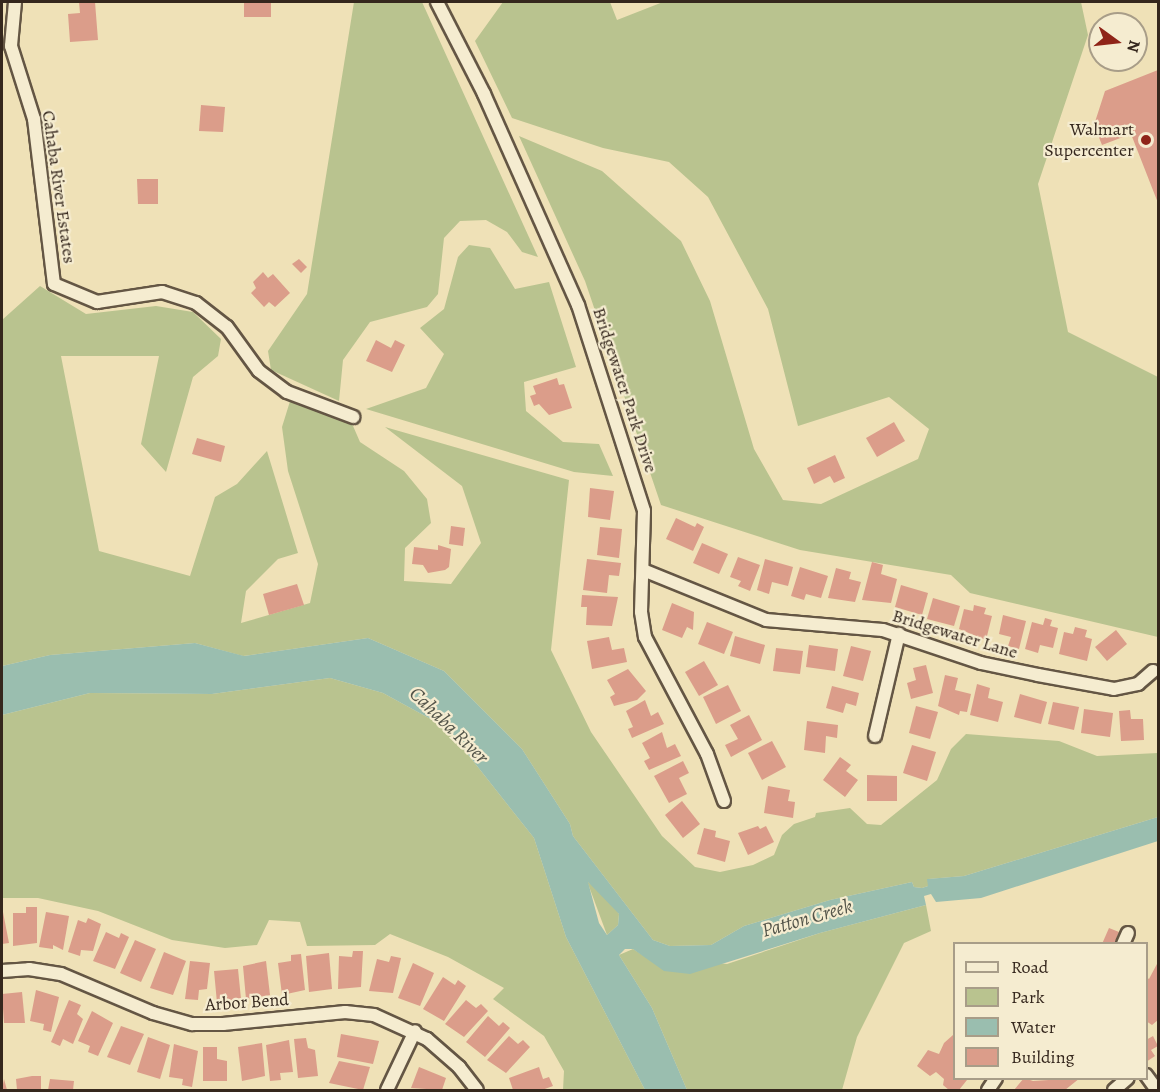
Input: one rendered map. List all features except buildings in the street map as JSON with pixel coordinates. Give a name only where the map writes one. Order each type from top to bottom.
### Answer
[{"type":"street","name":"Cahaba River Estates","points":[[15,2],[6,49],[34,119],[54,284],[97,302],[162,292],[196,303],[228,327],[259,371],[287,392],[353,417]]},
{"type":"street","name":"Bridgewater Park Drive","points":[[437,2],[484,94],[578,305],[641,496],[646,524],[641,625],[647,644],[706,754],[724,801]]},
{"type":"street","name":"Bridgewater Lane","points":[[643,570],[766,620],[899,634],[981,663],[1104,688],[1138,684],[1153,671]]},
{"type":"street","points":[[875,736],[899,634]]},
{"type":"street","name":"Arbor Bend","points":[[2,971],[29,969],[61,974],[153,1013],[192,1024],[359,1012],[387,1018],[415,1031],[459,1067],[477,1090]]},
{"type":"street","points":[[387,1090],[415,1031]]},
{"type":"street","points":[[1148,1078],[1157,1090]]},
{"type":"street","points":[[1114,1090],[1126,1080]]},
{"type":"green space","points":[[354,2],[422,2],[538,257],[522,252],[507,232],[486,220],[460,221],[444,238],[438,294],[427,307],[370,322],[343,360],[339,401],[271,370],[268,351],[307,294]]},
{"type":"green space","points":[[503,2],[610,2],[617,20],[663,2],[1081,2],[1088,35],[1038,184],[1068,332],[1158,377],[1158,637],[970,593],[951,575],[800,550],[661,505],[585,281],[519,136],[602,171],[681,241],[710,301],[754,449],[783,500],[821,504],[918,459],[929,429],[889,397],[798,426],[768,309],[708,197],[669,162],[603,148],[512,118],[475,41]]},
{"type":"green space","points":[[469,245],[490,248],[515,289],[549,282],[576,367],[524,382],[526,411],[563,442],[599,444],[613,476],[574,472],[366,409],[426,388],[444,354],[420,328],[444,309],[458,257]]},
{"type":"green space","points":[[40,286],[86,314],[156,306],[193,312],[221,339],[218,356],[193,377],[166,472],[141,444],[159,356],[61,356],[99,551],[190,576],[215,497],[237,484],[267,451],[298,553],[278,559],[246,591],[241,623],[310,603],[318,564],[288,471],[282,427],[291,398],[350,419],[360,442],[404,471],[427,499],[431,523],[405,548],[404,581],[451,584],[481,543],[462,486],[385,427],[569,480],[551,650],[591,732],[662,836],[695,867],[720,872],[753,865],[774,855],[782,835],[794,824],[815,817],[816,813],[850,808],[867,824],[881,825],[937,780],[951,749],[966,734],[1059,741],[1097,756],[1158,753],[1158,817],[964,876],[928,879],[928,886],[922,888],[914,887],[912,882],[830,900],[744,926],[711,945],[670,946],[653,940],[573,836],[570,824],[522,749],[444,671],[368,638],[243,656],[195,643],[50,655],[2,666],[2,320]]},
{"type":"green space","points":[[330,678],[383,693],[447,728],[534,838],[566,937],[645,1090],[563,1090],[564,1071],[544,1036],[493,999],[504,988],[448,957],[390,934],[375,945],[307,946],[300,922],[269,920],[257,945],[225,948],[172,940],[98,911],[38,898],[2,898],[2,715],[90,693],[212,694]]},
{"type":"green space","points":[[587,881],[611,901],[619,914],[618,925],[607,935]]},
{"type":"green space","points":[[926,905],[931,931],[904,943],[857,1037],[842,1090],[687,1090],[652,1008],[619,955],[633,949],[644,956],[727,964],[820,933]]},
{"type":"water","points":[[368,638],[444,671],[522,749],[570,824],[573,836],[653,940],[670,946],[711,945],[744,926],[830,900],[912,882],[914,887],[922,888],[928,886],[927,879],[964,876],[1158,817],[1158,841],[981,898],[936,902],[931,894],[924,896],[926,905],[820,933],[690,974],[664,971],[633,949],[625,949],[619,955],[652,1008],[687,1090],[645,1090],[566,937],[534,838],[447,728],[383,693],[330,678],[212,694],[90,693],[2,715],[2,666],[50,655],[195,643],[244,656]],"holes":[[[588,882],[619,914],[618,925],[607,935],[599,923]]]},
{"type":"place","name":"Walmart Supercenter","points":[[1146,140]]},
{"type":"water label","name":"Cahaba River","points":[[449,725]]},
{"type":"water label","name":"Patton Creek","points":[[807,918]]}]
